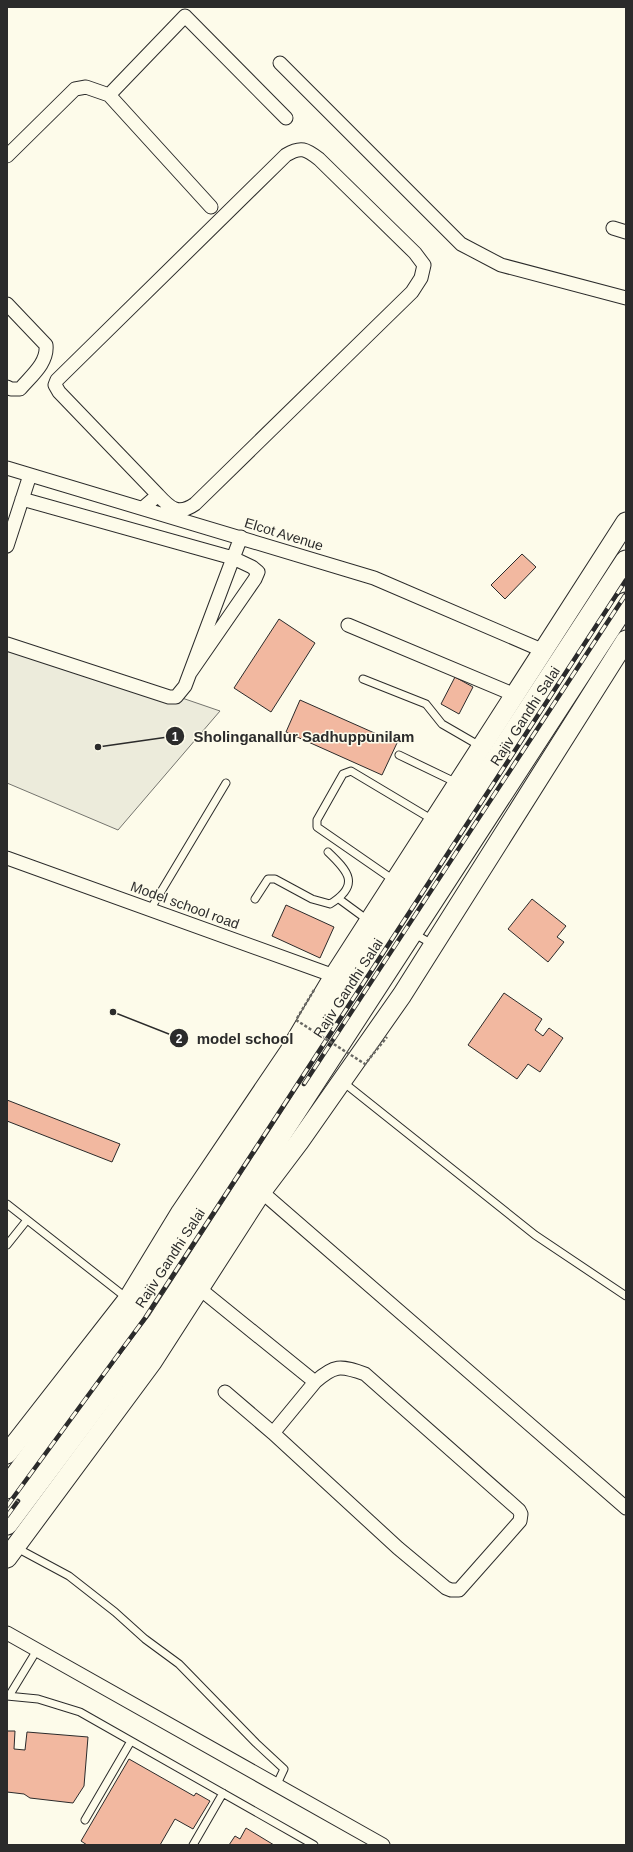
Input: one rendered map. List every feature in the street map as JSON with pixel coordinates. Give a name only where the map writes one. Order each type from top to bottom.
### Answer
[{"type":"main road","name":"Rajiv Gandhi Salai","points":[[7,1488],[133,1303],[491,751],[517,729],[626,561]]},
{"type":"main road","name":"Rajiv Gandhi Salai","points":[[7,1524],[159,1321],[256,1186],[412,932],[626,603]]},
{"type":"main road","points":[[517,729],[520,733],[536,741]]},
{"type":"main road","points":[[491,751],[514,760],[520,766]]},
{"type":"street","points":[[109,95],[185,16],[286,118]]},
{"type":"street","points":[[280,63],[461,244],[501,265],[626,298]]},
{"type":"street","points":[[7,156],[75,89],[86,87],[109,95],[211,207]]},
{"type":"street","points":[[296,150],[307,150],[319,159],[415,253],[424,265],[422,278],[412,292],[195,504],[186,510],[172,508],[158,495],[63,397],[56,385],[57,380],[286,155],[296,150]]},
{"type":"street","points":[[613,228],[626,232]]},
{"type":"street","points":[[7,304],[46,345],[47,352],[44,360],[20,389],[11,389],[7,387]]},
{"type":"street","name":"Elcot Avenue","points":[[7,468],[374,578],[544,651]]},
{"type":"street","points":[[7,546],[30,475]]},
{"type":"street","points":[[143,508],[158,495]]},
{"type":"street","points":[[22,499],[233,558],[252,567],[258,572],[255,579],[190,673]]},
{"type":"street","points":[[343,979],[369,921],[459,784],[491,751],[515,695],[626,522]]},
{"type":"street","points":[[7,644],[169,697],[176,697],[185,686],[241,537]]},
{"type":"street","points":[[348,625],[515,695]]},
{"type":"street","points":[[11,1553],[152,1362],[200,1289],[256,1186],[299,1142],[402,994],[626,640]]},
{"type":"street","name":"Model school road","points":[[7,858],[343,979]]},
{"type":"street","points":[[256,1186],[626,1508]]},
{"type":"street","points":[[200,1289],[315,1382]]},
{"type":"street","points":[[7,1454],[133,1303]]},
{"type":"street","points":[[225,1392],[273,1433],[398,1548],[441,1584],[451,1590],[459,1590],[463,1586],[522,1517],[519,1510],[365,1374],[352,1369],[338,1367],[328,1370],[315,1382],[273,1433]]},
{"type":"street","points":[[7,1633],[383,1845]]},
{"type":"lane","points":[[363,679],[426,704],[442,724],[491,751]]},
{"type":"lane","points":[[399,755],[459,784]]},
{"type":"lane","points":[[396,881],[317,827],[317,820],[342,774],[351,771],[435,821]]},
{"type":"lane","points":[[150,910],[226,783]]},
{"type":"lane","points":[[255,899],[268,879],[275,879],[318,900],[330,904],[339,899],[346,888],[349,877],[345,868],[328,852]]},
{"type":"lane","points":[[339,899],[369,921]]},
{"type":"lane","points":[[412,932],[434,945]]},
{"type":"lane","points":[[341,1080],[535,1235],[626,1296]]},
{"type":"lane","points":[[7,1204],[133,1303]]},
{"type":"lane","points":[[7,1245],[28,1220]]},
{"type":"lane","points":[[11,1553],[69,1576],[115,1612],[145,1639],[179,1664],[256,1743],[284,1769],[277,1784]]},
{"type":"lane","points":[[37,1650],[8,1696],[38,1699],[80,1712],[314,1845]]},
{"type":"lane","points":[[85,1820],[131,1741]]},
{"type":"lane","points":[[193,1845],[223,1793]]},
{"type":"path","points":[[314,990],[296,1020],[365,1064],[387,1037]]},
{"type":"shaded area","points":[[7,638],[220,711],[118,830],[7,783]]},
{"type":"building","points":[[522,554],[536,567],[505,599],[491,585]]},
{"type":"building","points":[[279,619],[315,643],[271,712],[234,688]]},
{"type":"building","points":[[455,677],[473,687],[459,714],[441,704]]},
{"type":"building","points":[[300,700],[397,743],[382,775],[286,732]]},
{"type":"building","points":[[532,899],[566,926],[557,937],[564,942],[548,962],[508,929]]},
{"type":"building","points":[[286,905],[334,927],[320,958],[272,936]]},
{"type":"building","points":[[504,993],[542,1019],[535,1030],[543,1036],[549,1028],[563,1038],[540,1072],[528,1064],[517,1079],[468,1045]]},
{"type":"building","points":[[7,1100],[120,1144],[112,1162],[7,1121]]},
{"type":"building","points":[[7,1731],[15,1731],[14,1749],[25,1750],[27,1732],[88,1737],[84,1786],[73,1803],[30,1798],[24,1794],[7,1792]]},
{"type":"building","points":[[129,1759],[194,1796],[196,1793],[210,1801],[193,1829],[175,1819],[160,1845],[87,1845],[81,1841]]},
{"type":"building","points":[[246,1828],[274,1845],[229,1845],[235,1836],[240,1839]]},
{"type":"railway","points":[[7,1506],[145,1318],[626,580]]},
{"type":"railway","points":[[304,1084],[626,594]]},
{"type":"railway","points":[[7,1516],[18,1501]]},
{"type":"place","name":"Sholinganallur Sadhuppunilam","points":[[98,747]]},
{"type":"place","name":"model school","points":[[113,1012]]}]
